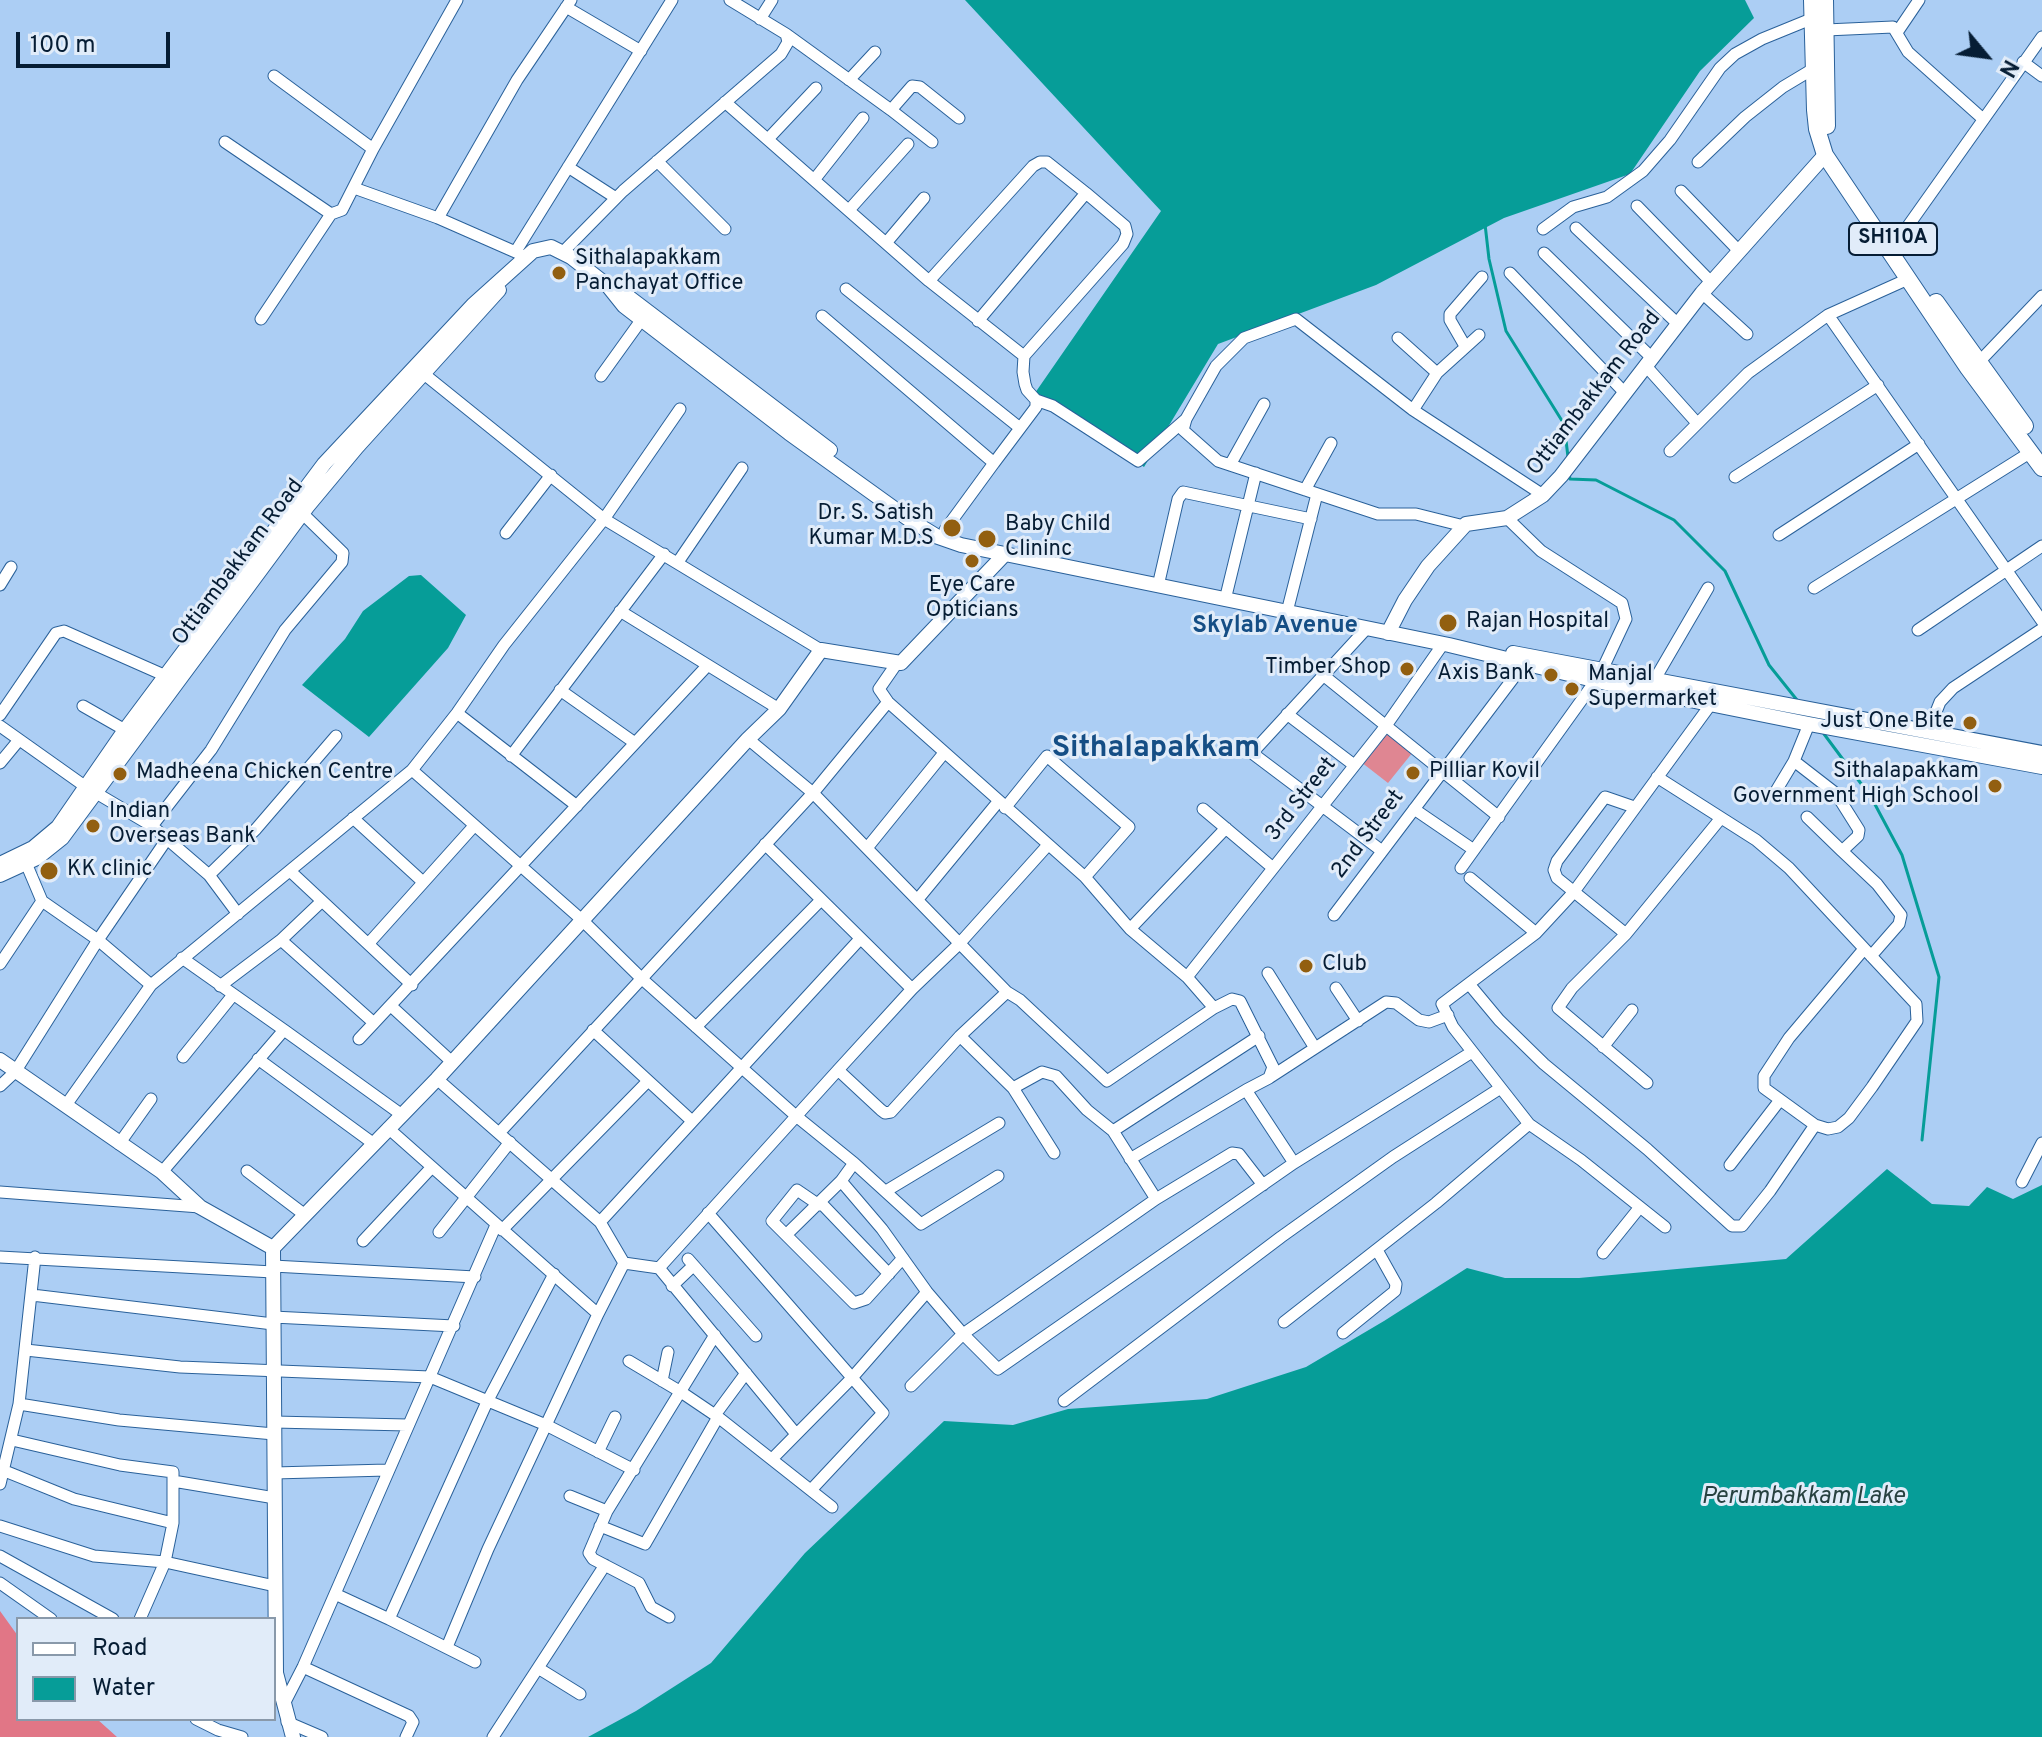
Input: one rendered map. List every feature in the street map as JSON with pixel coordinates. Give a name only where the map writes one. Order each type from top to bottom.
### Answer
[{"type":"main road","name":"SH110A","points":[[1812,0],[1817,129],[1825,155],[1979,362],[2036,451],[2042,468]]},
{"type":"main road","name":"SH110A","points":[[1825,0],[1827,126],[1834,148],[1894,247],[1908,279],[1968,368],[2036,451]]},
{"type":"street","points":[[261,319],[331,214],[342,210],[457,0]]},
{"type":"street","points":[[521,254],[568,167],[672,0]]},
{"type":"street","points":[[730,0],[786,34],[932,142]]},
{"type":"street","points":[[760,19],[772,0]]},
{"type":"street","points":[[1898,31],[1910,6],[1919,0]]},
{"type":"street","points":[[438,218],[517,80],[569,4],[641,51]]},
{"type":"street","points":[[1543,229],[1573,207],[1607,197],[1643,171],[1670,140],[1720,68],[1735,54],[1811,19]]},
{"type":"street","points":[[1826,30],[1887,25],[1898,31],[1908,52],[1983,119]]},
{"type":"street","points":[[563,252],[616,198],[781,54],[788,42],[786,34]]},
{"type":"street","points":[[1894,247],[2042,37]]},
{"type":"street","points":[[849,80],[875,52]]},
{"type":"street","points":[[2023,62],[2042,76]]},
{"type":"street","points":[[1698,162],[1745,117],[1783,87],[1813,69]]},
{"type":"street","points":[[274,76],[373,149]]},
{"type":"street","points":[[891,110],[915,84],[959,118]]},
{"type":"street","points":[[768,139],[816,88]]},
{"type":"street","points":[[725,102],[929,281],[1024,356]]},
{"type":"street","points":[[814,180],[863,118]]},
{"type":"street","points":[[225,142],[331,214]]},
{"type":"street","points":[[849,210],[908,144]]},
{"type":"street","name":"Ottiambakkam Road","points":[[1464,526],[1507,518],[1543,495],[1707,288],[1825,155]]},
{"type":"street","points":[[657,161],[725,229]]},
{"type":"street","points":[[929,281],[1033,166],[1047,162],[1125,226],[1127,234],[1123,244],[1024,356],[1023,372],[1027,390],[1036,400],[1053,406],[1138,461],[1186,419]]},
{"type":"street","points":[[568,167],[616,198]]},
{"type":"street","points":[[354,188],[438,218],[521,254],[542,247],[563,252],[608,286],[630,298],[916,512],[945,530],[1004,555]]},
{"type":"street","points":[[1681,191],[1739,251]]},
{"type":"street","points":[[978,321],[1086,193]]},
{"type":"street","points":[[886,243],[924,198]]},
{"type":"street","points":[[1637,206],[1747,334]]},
{"type":"street","points":[[1576,228],[1678,324]]},
{"type":"street","points":[[1544,253],[1648,362],[1697,423]]},
{"type":"street","name":"Ottiambakkam Road","points":[[0,875],[48,837],[91,790],[302,513],[357,447],[480,313],[513,270],[521,254]]},
{"type":"street","name":"Ottiambakkam Road","points":[[91,790],[125,730],[324,464],[473,305],[513,270]]},
{"type":"street","points":[[1510,273],[1624,392]]},
{"type":"street","points":[[1465,346],[1450,320],[1450,314],[1482,277]]},
{"type":"street","points":[[1670,451],[1748,373],[1828,315],[1908,279]]},
{"type":"street","points":[[608,286],[624,306],[711,374],[910,520],[949,541],[979,551],[1712,697],[1792,706],[2042,753]]},
{"type":"street","points":[[846,289],[1020,428]]},
{"type":"street","points":[[1979,362],[2042,296]]},
{"type":"street","points":[[1828,315],[2042,621]]},
{"type":"street","points":[[822,316],[994,463]]},
{"type":"street","points":[[601,376],[642,319]]},
{"type":"street","points":[[1388,633],[1428,566],[1464,526],[1416,514],[1378,514],[1218,461],[1183,430],[1216,366],[1244,338],[1296,319],[1413,410],[1543,495]]},
{"type":"street","points":[[1413,410],[1437,373],[1479,335]]},
{"type":"street","points":[[1398,338],[1437,373]]},
{"type":"street","points":[[424,374],[604,519],[821,650],[901,663],[1004,555]]},
{"type":"street","points":[[1735,477],[1878,385]]},
{"type":"street","points":[[945,530],[1036,407],[1036,400]]},
{"type":"street","points":[[1230,465],[1264,404]]},
{"type":"street","points":[[66,1105],[151,985],[412,770],[457,713],[504,645],[604,519],[680,409]]},
{"type":"street","points":[[1287,612],[1311,519],[1311,492],[1331,443]]},
{"type":"street","points":[[1779,535],[1919,444]]},
{"type":"street","points":[[1814,588],[2036,451]]},
{"type":"street","points":[[678,562],[742,468]]},
{"type":"street","points":[[1225,600],[1256,473]]},
{"type":"street","points":[[506,533],[551,475]]},
{"type":"street","points":[[1158,586],[1178,499],[1183,492],[1311,519]]},
{"type":"street","points":[[152,826],[211,750],[285,630],[342,562],[343,553],[302,513]]},
{"type":"street","points":[[1461,868],[1600,674],[1626,619],[1622,603],[1541,551],[1507,518]]},
{"type":"street","points":[[1918,630],[2042,546]]},
{"type":"street","points":[[511,756],[664,554]]},
{"type":"street","points":[[0,585],[11,567]]},
{"type":"street","points":[[1655,679],[1708,588]]},
{"type":"street","points":[[620,611],[779,709]]},
{"type":"street","points":[[1367,628],[1252,753],[1382,851]]},
{"type":"street","points":[[1928,732],[1940,702],[1953,688],[2042,629]]},
{"type":"street","points":[[0,715],[56,633],[64,631],[166,676]]},
{"type":"street","points":[[1446,644],[1524,664],[1655,679],[1810,724],[2042,767]]},
{"type":"street","name":"3rd Street","points":[[1187,977],[1385,727],[1446,644]]},
{"type":"street","points":[[275,1617],[273,1248],[437,1079],[748,739],[779,709],[821,650]]},
{"type":"street","points":[[897,663],[879,689],[888,702],[1085,877],[1130,929],[1187,977],[1214,1008]]},
{"type":"street","name":"2nd Street","points":[[1334,915],[1524,664]]},
{"type":"street","points":[[359,1039],[707,666]]},
{"type":"street","points":[[1323,675],[1499,817]]},
{"type":"street","points":[[560,690],[635,743]]},
{"type":"street","points":[[1665,1227],[1581,1160],[1529,1124],[1472,1052],[1442,1004],[1536,933],[1573,893],[1712,697]]},
{"type":"street","points":[[499,1133],[813,793],[888,702]]},
{"type":"street","points":[[83,706],[125,730]]},
{"type":"street","points":[[457,713],[577,806]]},
{"type":"street","points":[[1287,714],[1354,765]]},
{"type":"street","points":[[1776,791],[1794,761],[1810,724]]},
{"type":"street","points":[[0,726],[91,790],[152,826],[209,875],[238,914]]},
{"type":"street","points":[[209,875],[256,829],[336,736]]},
{"type":"street","points":[[748,739],[813,793],[1007,992],[1020,1000],[1107,1081],[1232,999],[1240,1001],[1259,1036],[1273,1067],[1269,1078]]},
{"type":"street","points":[[0,763],[19,740]]},
{"type":"street","points":[[867,848],[944,753]]},
{"type":"street","points":[[918,899],[1047,756],[1129,827],[1085,877]]},
{"type":"street","points":[[1794,761],[1834,792],[1859,830],[1858,836],[1842,851]]},
{"type":"street","points":[[412,770],[582,920],[641,978],[921,1224],[998,1176]]},
{"type":"street","points":[[1657,777],[1756,840],[1789,868],[1867,952],[1916,1004],[1917,1021],[1849,1118],[1838,1127],[1828,1129],[1815,1125],[1764,1088],[1764,1076],[1789,1038],[1867,952],[1899,924],[1901,915],[1877,884],[1807,817]]},
{"type":"street","points":[[1626,934],[1573,893],[1557,878],[1554,870],[1557,861],[1605,797],[1634,807]]},
{"type":"street","points":[[1203,809],[1273,868]]},
{"type":"street","points":[[1414,809],[1474,850]]},
{"type":"street","points":[[353,818],[423,882]]},
{"type":"street","points":[[1647,1083],[1558,1008],[1572,988],[1626,934],[1721,818]]},
{"type":"street","points":[[369,943],[474,826]]},
{"type":"street","points":[[1130,929],[1226,828]]},
{"type":"street","points":[[0,1086],[15,1072],[98,940],[167,839]]},
{"type":"street","points":[[765,844],[912,989]]},
{"type":"street","points":[[659,1268],[912,989],[959,944],[1048,845]]},
{"type":"street","points":[[24,859],[42,901],[98,940],[151,985]]},
{"type":"street","name":"Ottiambakkam Road","points":[[0,864],[24,859]]},
{"type":"street","points":[[290,871],[412,985]]},
{"type":"street","points":[[1470,878],[1536,933]]},
{"type":"street","points":[[696,1027],[821,900]]},
{"type":"street","points":[[0,964],[42,901]]},
{"type":"street","points":[[220,986],[281,940],[321,902]]},
{"type":"street","points":[[600,1222],[860,939]]},
{"type":"street","points":[[281,940],[374,1023]]},
{"type":"street","points":[[182,958],[402,1115]]},
{"type":"street","points":[[1268,973],[1315,1048]]},
{"type":"street","points":[[1469,984],[1499,1020],[1544,1064],[1647,1149],[1732,1226],[1742,1226],[1815,1125]]},
{"type":"street","points":[[1336,988],[1358,1021]]},
{"type":"street","points":[[838,1070],[885,1113],[891,1112],[960,1036],[1007,992]]},
{"type":"street","points":[[183,1057],[233,995]]},
{"type":"street","points":[[1130,1159],[1269,1078],[1386,1002],[1396,1003],[1419,1020],[1429,1022],[1448,1015]]},
{"type":"street","points":[[391,1006],[452,1062]]},
{"type":"street","points":[[1603,1047],[1632,1010]]},
{"type":"street","points":[[162,1172],[284,1030]]},
{"type":"street","points":[[593,1030],[692,1121]]},
{"type":"street","points":[[960,1036],[1013,1088],[1054,1153]]},
{"type":"street","points":[[1113,1131],[1259,1036]]},
{"type":"street","points":[[841,1181],[882,1229],[927,1292],[998,1369],[1294,1163],[1472,1052]]},
{"type":"street","points":[[258,1059],[374,1144]]},
{"type":"street","points":[[0,1060],[162,1172],[200,1207],[273,1248]]},
{"type":"street","points":[[1013,1088],[1042,1072],[1056,1076],[1087,1110],[1113,1131],[1156,1199]]},
{"type":"street","points":[[437,1079],[600,1222],[624,1263]]},
{"type":"street","points":[[284,1704],[303,1667],[407,1425],[499,1228],[648,1081]]},
{"type":"street","points":[[1064,1401],[1293,1228],[1393,1157],[1499,1089]]},
{"type":"street","points":[[1246,1090],[1294,1163]]},
{"type":"street","points":[[119,1144],[151,1099]]},
{"type":"street","points":[[1730,1165],[1780,1100]]},
{"type":"street","points":[[886,1191],[999,1123]]},
{"type":"street","points":[[1284,1322],[1436,1203],[1529,1124]]},
{"type":"street","points":[[388,1128],[598,1314]]},
{"type":"street","points":[[439,1232],[510,1142]]},
{"type":"street","points":[[2022,1182],[2042,1143]]},
{"type":"street","points":[[911,1386],[963,1334],[1156,1199],[1232,1153],[1239,1154],[1263,1185]]},
{"type":"street","points":[[786,1235],[820,1204],[854,1163]]},
{"type":"street","points":[[363,1241],[432,1167]]},
{"type":"street","points":[[247,1171],[305,1215]]},
{"type":"street","points":[[889,1274],[820,1204],[797,1190],[772,1221],[854,1303],[866,1299],[889,1274],[903,1258]]},
{"type":"street","points":[[0,1192],[200,1207]]},
{"type":"street","points":[[1603,1253],[1640,1207]]},
{"type":"street","points":[[708,1213],[883,1413],[811,1490]]},
{"type":"street","points":[[1343,1333],[1395,1291],[1396,1284],[1377,1250]]},
{"type":"street","points":[[0,1257],[475,1277]]},
{"type":"street","points":[[0,1484],[19,1404],[35,1257]]},
{"type":"street","points":[[672,1286],[690,1262],[756,1336]]},
{"type":"street","points":[[624,1263],[659,1268],[796,1434]]},
{"type":"street","points":[[447,1647],[488,1549],[624,1263]]},
{"type":"street","points":[[389,1619],[487,1402],[554,1274]]},
{"type":"street","points":[[773,1458],[851,1379],[927,1292]]},
{"type":"street","points":[[32,1295],[273,1321],[454,1326]]},
{"type":"street","points":[[669,1617],[651,1607],[639,1583],[593,1559],[589,1553],[607,1511],[715,1335]]},
{"type":"street","points":[[26,1350],[180,1367],[430,1377],[546,1425],[634,1470]]},
{"type":"street","points":[[662,1381],[668,1352]]},
{"type":"street","points":[[629,1361],[716,1416],[832,1507]]},
{"type":"street","points":[[600,1526],[645,1544],[716,1416],[746,1373]]},
{"type":"street","points":[[19,1404],[119,1420],[274,1428],[407,1425]]},
{"type":"street","points":[[598,1452],[615,1417]]},
{"type":"street","points":[[12,1440],[120,1465],[173,1472],[173,1523],[165,1562],[141,1617]]},
{"type":"street","points":[[3,1470],[74,1499],[173,1523]]},
{"type":"street","points":[[274,1473],[387,1470]]},
{"type":"street","points":[[173,1481],[275,1498]]},
{"type":"street","points":[[570,1496],[607,1511]]},
{"type":"street","points":[[0,1526],[94,1556],[165,1562],[275,1586]]},
{"type":"street","points":[[0,1556],[109,1617]]},
{"type":"street","points":[[493,1737],[605,1565]]},
{"type":"street","points":[[0,1583],[48,1617]]},
{"type":"street","points":[[335,1594],[475,1662]]},
{"type":"street","points":[[303,1667],[409,1716],[413,1722],[406,1737]]},
{"type":"street","points":[[538,1668],[580,1694]]},
{"type":"street","points":[[276,1676],[293,1737]]},
{"type":"street","points":[[200,1721],[242,1737]]},
{"type":"street","points":[[287,1722],[322,1737]]},
{"type":"shaded area","points":[[1388,729],[1413,752],[1388,783],[1361,762]]},
{"type":"shaded area","points":[[0,1611],[16,1633],[16,1721],[99,1721],[117,1737],[0,1737]]},
{"type":"water","points":[[965,0],[1745,0],[1754,18],[1700,71],[1630,174],[1504,218],[1376,285],[1218,344],[1144,467],[1035,393],[1161,211]]},
{"type":"water","points":[[421,575],[466,615],[448,648],[369,737],[302,685],[345,639],[363,611],[409,576]]},
{"type":"water","name":"Perumbakkam Lake","points":[[1887,1169],[1932,1204],[1969,1206],[1987,1187],[2013,1199],[2042,1185],[2042,1737],[588,1737],[636,1711],[711,1663],[805,1553],[944,1421],[1013,1425],[1068,1409],[1207,1399],[1306,1367],[1467,1268],[1505,1278],[1579,1278],[1786,1259]]},
{"type":"waterway","points":[[1485,224],[1489,259],[1506,331],[1564,424],[1568,457]]},
{"type":"waterway","points":[[1569,473],[1570,479],[1596,480],[1674,520],[1725,571],[1769,665],[1797,700]]},
{"type":"waterway","points":[[1824,734],[1871,797],[1902,855],[1939,977],[1922,1140]]},
{"type":"place","name":"Sithalapakkam Panchayat Office","points":[[559,273]]},
{"type":"place","name":"Dr. S. Satish Kumar M.D.S","points":[[952,528]]},
{"type":"place","name":"Baby Child Clininc","points":[[987,539]]},
{"type":"place","name":"Eye Care Opticians","points":[[972,561]]},
{"type":"place","name":"Rajan Hospital","points":[[1448,623]]},
{"type":"place","name":"Timber Shop","points":[[1407,669]]},
{"type":"place","name":"Axis Bank","points":[[1551,675]]},
{"type":"place","name":"Manjal Supermarket","points":[[1572,689]]},
{"type":"place","name":"Just One Bite","points":[[1970,723]]},
{"type":"place","name":"Pilliar Kovil","points":[[1413,773]]},
{"type":"place","name":"Madheena Chicken Centre","points":[[120,774]]},
{"type":"place","name":"Sithalapakkam Government High School","points":[[1995,786]]},
{"type":"place","name":"Indian Overseas Bank","points":[[93,826]]},
{"type":"place","name":"KK clinic","points":[[49,871]]},
{"type":"place","name":"Club","points":[[1306,966]]},
{"type":"district","name":"Skylab Avenue","points":[[1275,627]]},
{"type":"district","name":"Sithalapakkam","points":[[1156,750]]}]
